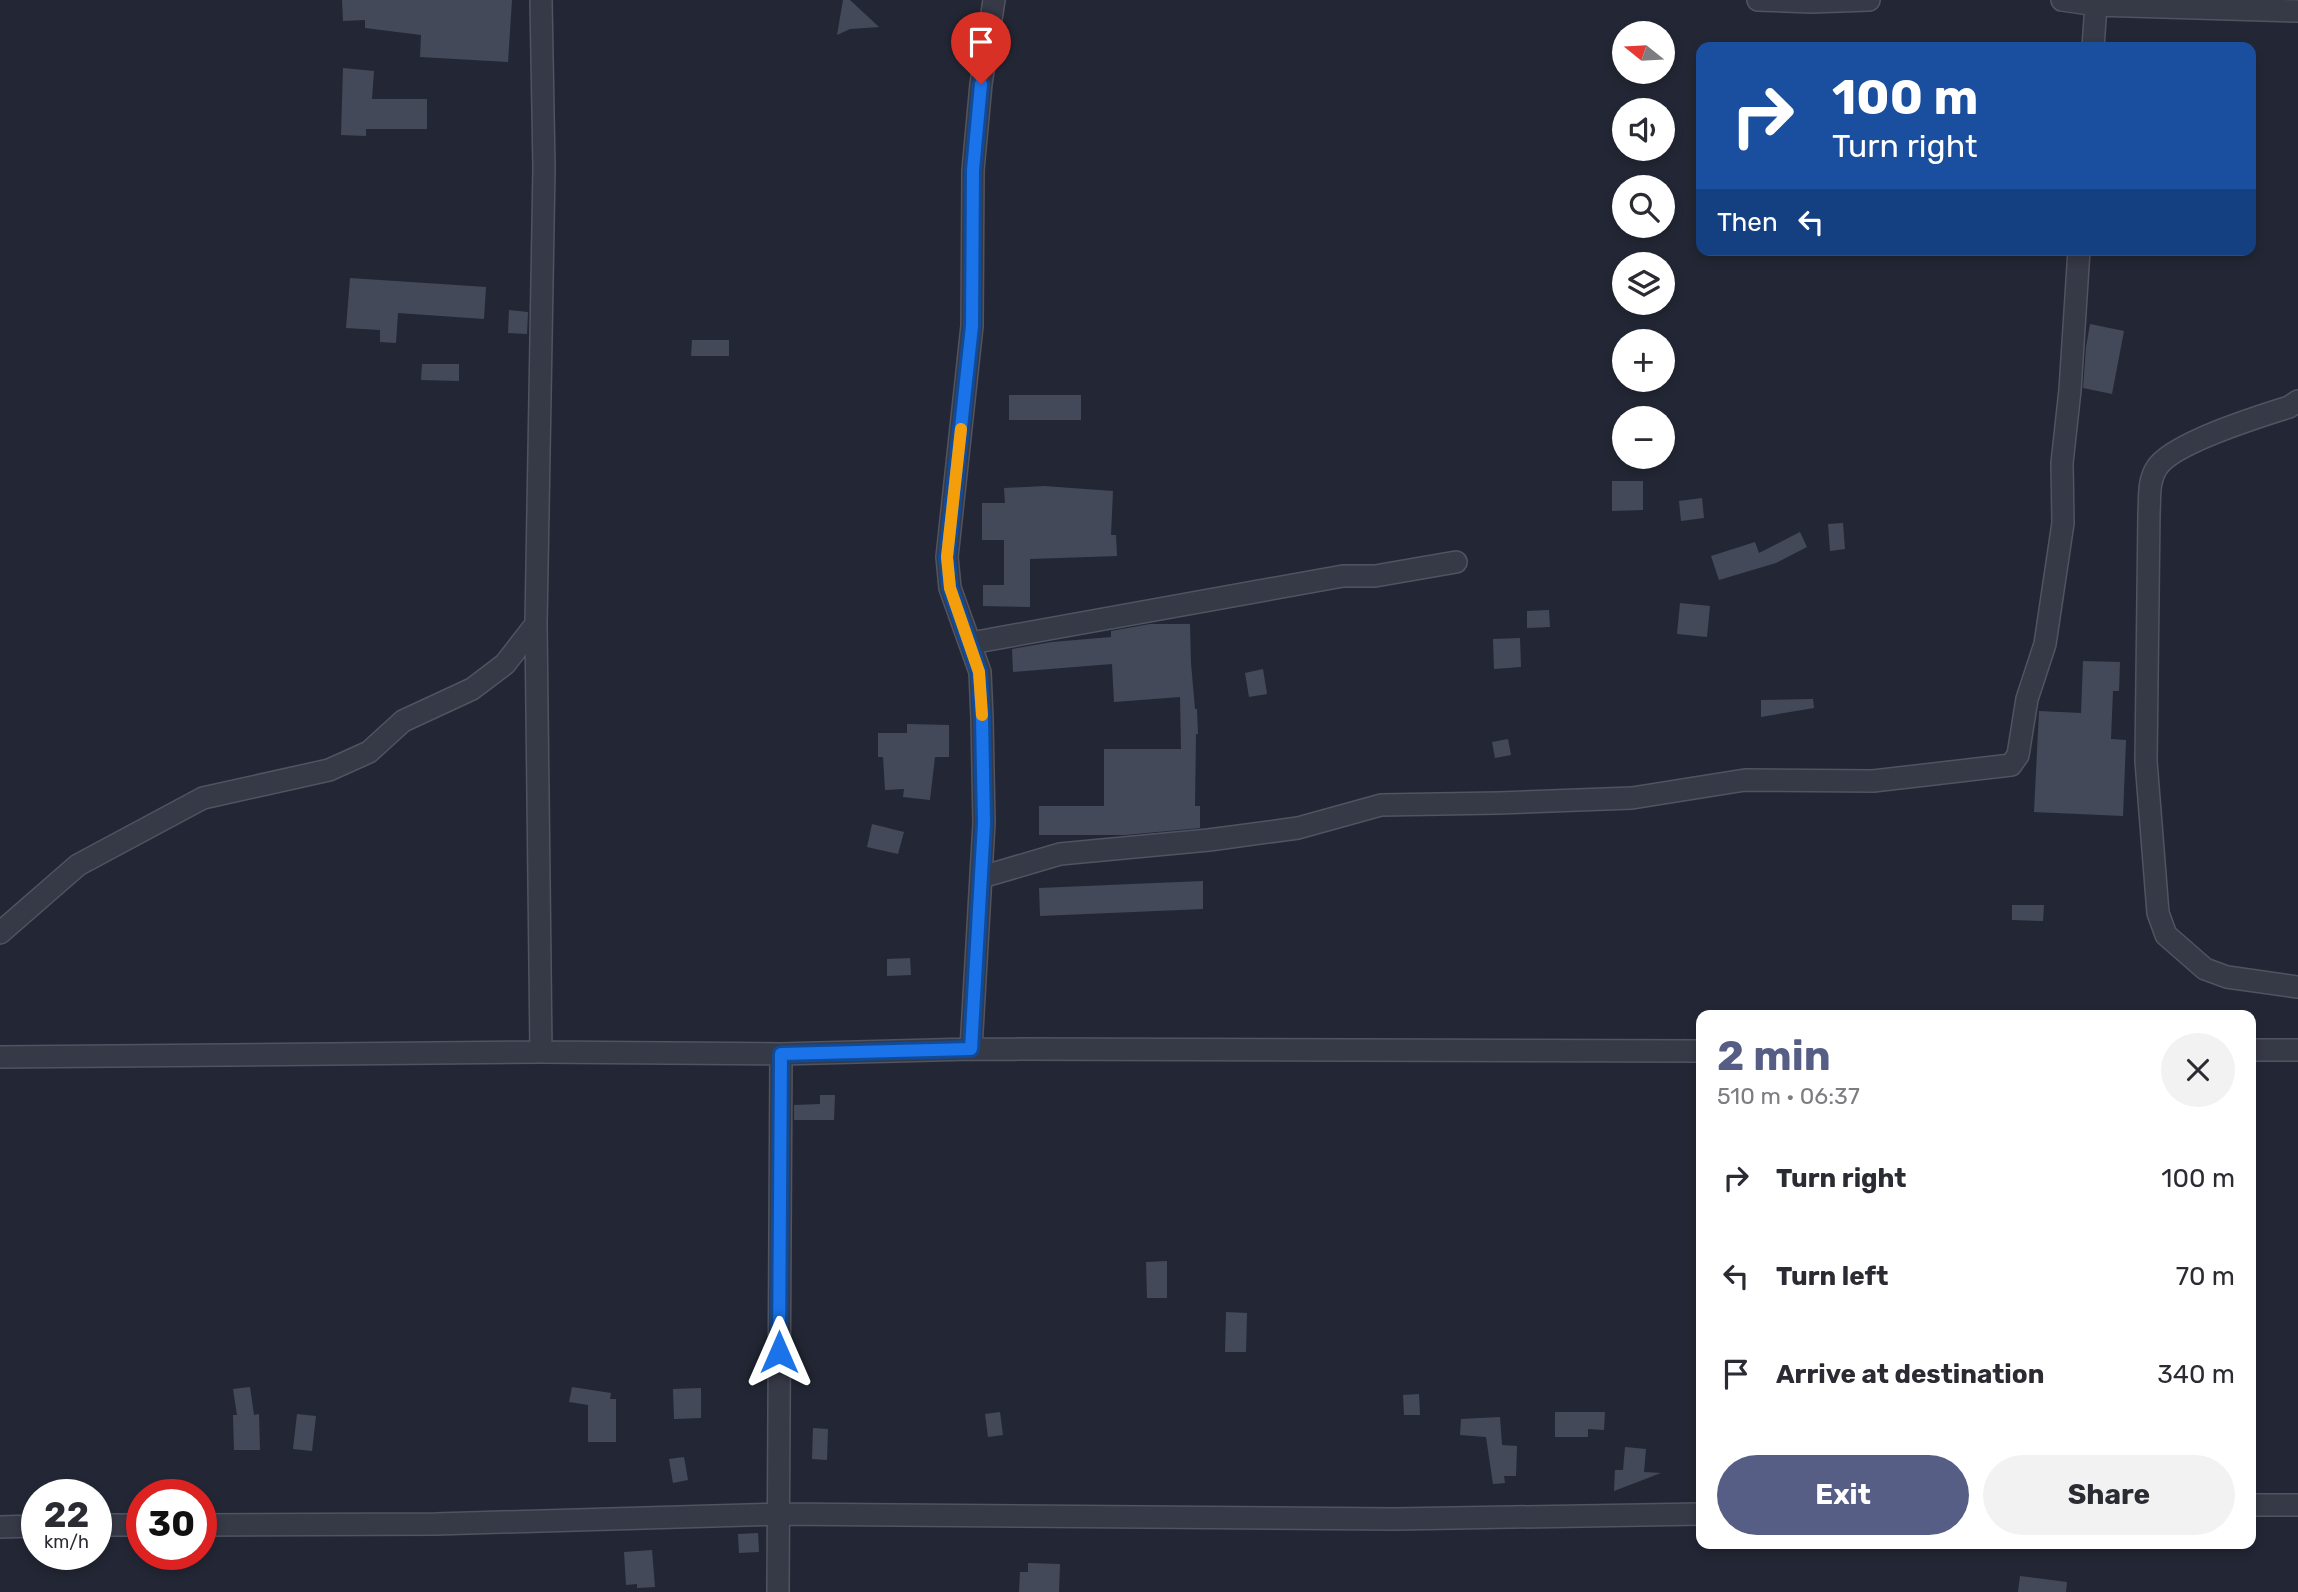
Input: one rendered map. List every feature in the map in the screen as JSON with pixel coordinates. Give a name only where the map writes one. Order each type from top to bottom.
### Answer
[{"type":"street","points":[[541,0],[544,168],[536,624],[541,1052]]},
{"type":"street","points":[[971,1049],[984,823],[982,718],[979,672],[950,588],[947,557],[972,326],[973,170],[981,84],[994,0]]},
{"type":"street","points":[[1758,0],[1869,0]]},
{"type":"street","points":[[2063,0],[2096,5],[2298,11]]},
{"type":"street","points":[[2093,42],[2096,5]]},
{"type":"street","points":[[982,877],[1060,854],[1209,840],[1298,828],[1381,805],[1632,798],[1745,780],[1873,781],[2011,765],[2018,755],[2027,699],[2045,644],[2063,523],[2062,463],[2070,390],[2079,256]]},
{"type":"street","points":[[2298,401],[2289,407],[2228,427],[2165,458],[2155,470],[2149,513],[2146,761],[2158,913],[2166,936],[2205,969],[2227,976],[2298,987]]},
{"type":"street","points":[[971,643],[1343,576],[1375,576],[1456,562]]},
{"type":"street","points":[[0,933],[78,864],[203,798],[329,770],[369,752],[403,721],[472,689],[505,664],[536,624]]},
{"type":"street","points":[[0,1057],[541,1052],[781,1054],[971,1049],[1696,1051]]},
{"type":"street","points":[[2256,1051],[2298,1050]]},
{"type":"street","points":[[778,1592],[781,1054]]},
{"type":"street","points":[[2256,1505],[2298,1506]]},
{"type":"street","points":[[217,1525],[436,1524],[778,1514],[1396,1519],[1696,1514]]},
{"type":"street","points":[[0,1527],[21,1526]]},
{"type":"building","points":[[342,0],[512,0],[508,62],[420,57],[421,35],[365,28],[365,20],[343,21]]},
{"type":"building","points":[[843,0],[850,0],[879,27],[850,29],[837,35]]},
{"type":"building","points":[[343,68],[374,71],[372,99],[427,99],[427,129],[366,129],[366,136],[341,135]]},
{"type":"building","points":[[350,278],[486,287],[484,319],[398,313],[396,343],[380,342],[380,330],[346,328]]},
{"type":"building","points":[[509,310],[528,312],[527,334],[508,333]]},
{"type":"building","points":[[2090,324],[2124,331],[2112,394],[2083,388]]},
{"type":"building","points":[[692,340],[729,340],[729,356],[691,356]]},
{"type":"building","points":[[422,364],[459,364],[459,381],[421,380]]},
{"type":"building","points":[[1009,395],[1081,395],[1081,420],[1009,420]]},
{"type":"building","points":[[1612,481],[1643,481],[1643,510],[1612,511]]},
{"type":"building","points":[[1044,486],[1113,491],[1111,535],[1116,535],[1117,556],[1030,559],[1030,607],[983,606],[983,585],[1004,585],[1004,540],[982,540],[982,503],[1005,503],[1004,488]]},
{"type":"building","points":[[1702,498],[1704,518],[1681,521],[1679,501]]},
{"type":"building","points":[[1843,523],[1845,549],[1830,551],[1828,524]]},
{"type":"building","points":[[1800,532],[1807,547],[1776,563],[1719,580],[1711,556],[1755,542],[1759,553]]},
{"type":"building","points":[[1680,603],[1710,606],[1707,637],[1677,634]]},
{"type":"building","points":[[1549,610],[1550,627],[1527,628],[1527,611]]},
{"type":"building","points":[[1150,624],[1190,624],[1198,734],[1195,806],[1200,806],[1200,828],[1125,835],[1039,835],[1039,806],[1104,806],[1104,749],[1181,749],[1180,697],[1114,702],[1112,664],[1013,672],[1012,649],[1052,642],[1111,637],[1111,631]]},
{"type":"building","points":[[1520,638],[1521,667],[1494,669],[1493,639]]},
{"type":"building","points":[[2083,661],[2120,662],[2119,691],[2113,691],[2111,739],[2126,740],[2123,816],[2034,812],[2039,711],[2081,713]]},
{"type":"building","points":[[1263,669],[1267,694],[1249,697],[1245,673]]},
{"type":"building","points":[[1813,699],[1814,708],[1761,717],[1761,700]]},
{"type":"building","points":[[907,724],[949,725],[949,757],[935,757],[930,800],[903,797],[904,789],[885,790],[883,757],[878,757],[878,733],[907,733]]},
{"type":"building","points":[[1508,739],[1511,755],[1495,758],[1492,742]]},
{"type":"building","points":[[872,824],[904,832],[898,854],[867,847]]},
{"type":"building","points":[[1203,881],[1203,909],[1040,916],[1039,888]]},
{"type":"building","points":[[2012,905],[2044,905],[2043,921],[2012,920]]},
{"type":"building","points":[[910,958],[911,975],[887,976],[887,959]]},
{"type":"building","points":[[820,1095],[835,1095],[834,1120],[794,1120],[794,1105],[820,1104]]},
{"type":"building","points":[[1167,1261],[1167,1298],[1147,1298],[1146,1262]]},
{"type":"building","points":[[1226,1312],[1247,1313],[1246,1352],[1225,1352]]},
{"type":"building","points":[[250,1387],[254,1415],[259,1414],[260,1450],[234,1450],[233,1415],[237,1415],[233,1389]]},
{"type":"building","points":[[572,1387],[611,1393],[610,1399],[616,1399],[616,1442],[588,1442],[588,1405],[569,1402]]},
{"type":"building","points":[[701,1388],[701,1418],[674,1419],[673,1389]]},
{"type":"building","points":[[1419,1394],[1420,1415],[1404,1415],[1403,1395]]},
{"type":"building","points":[[1000,1412],[1003,1435],[988,1437],[985,1414]]},
{"type":"building","points":[[1555,1412],[1605,1412],[1604,1430],[1588,1429],[1588,1437],[1555,1437]]},
{"type":"building","points":[[297,1414],[316,1416],[312,1451],[293,1449]]},
{"type":"building","points":[[1500,1417],[1502,1445],[1517,1446],[1516,1476],[1504,1476],[1505,1483],[1493,1484],[1486,1437],[1460,1435],[1461,1419]]},
{"type":"building","points":[[813,1428],[828,1429],[827,1460],[812,1459]]},
{"type":"building","points":[[1625,1447],[1646,1449],[1644,1472],[1661,1473],[1614,1491],[1615,1470],[1623,1470]]},
{"type":"building","points":[[684,1457],[688,1480],[673,1483],[669,1459]]},
{"type":"building","points":[[758,1533],[759,1552],[739,1553],[738,1534]]},
{"type":"building","points":[[652,1550],[655,1587],[637,1588],[637,1584],[626,1585],[624,1552]]},
{"type":"building","points":[[1028,1563],[1060,1564],[1059,1592],[1019,1592],[1020,1572],[1028,1572]]},
{"type":"building","points":[[2020,1576],[2067,1582],[2066,1592],[2018,1592]]},
{"type":"slow traffic","points":[[961,429],[947,557],[950,588],[979,672],[982,715]]},
{"type":"route","points":[[779,1352],[781,1054],[971,1049],[984,823],[982,718],[979,672],[950,588],[947,557],[972,326],[973,170],[981,84]]}]
